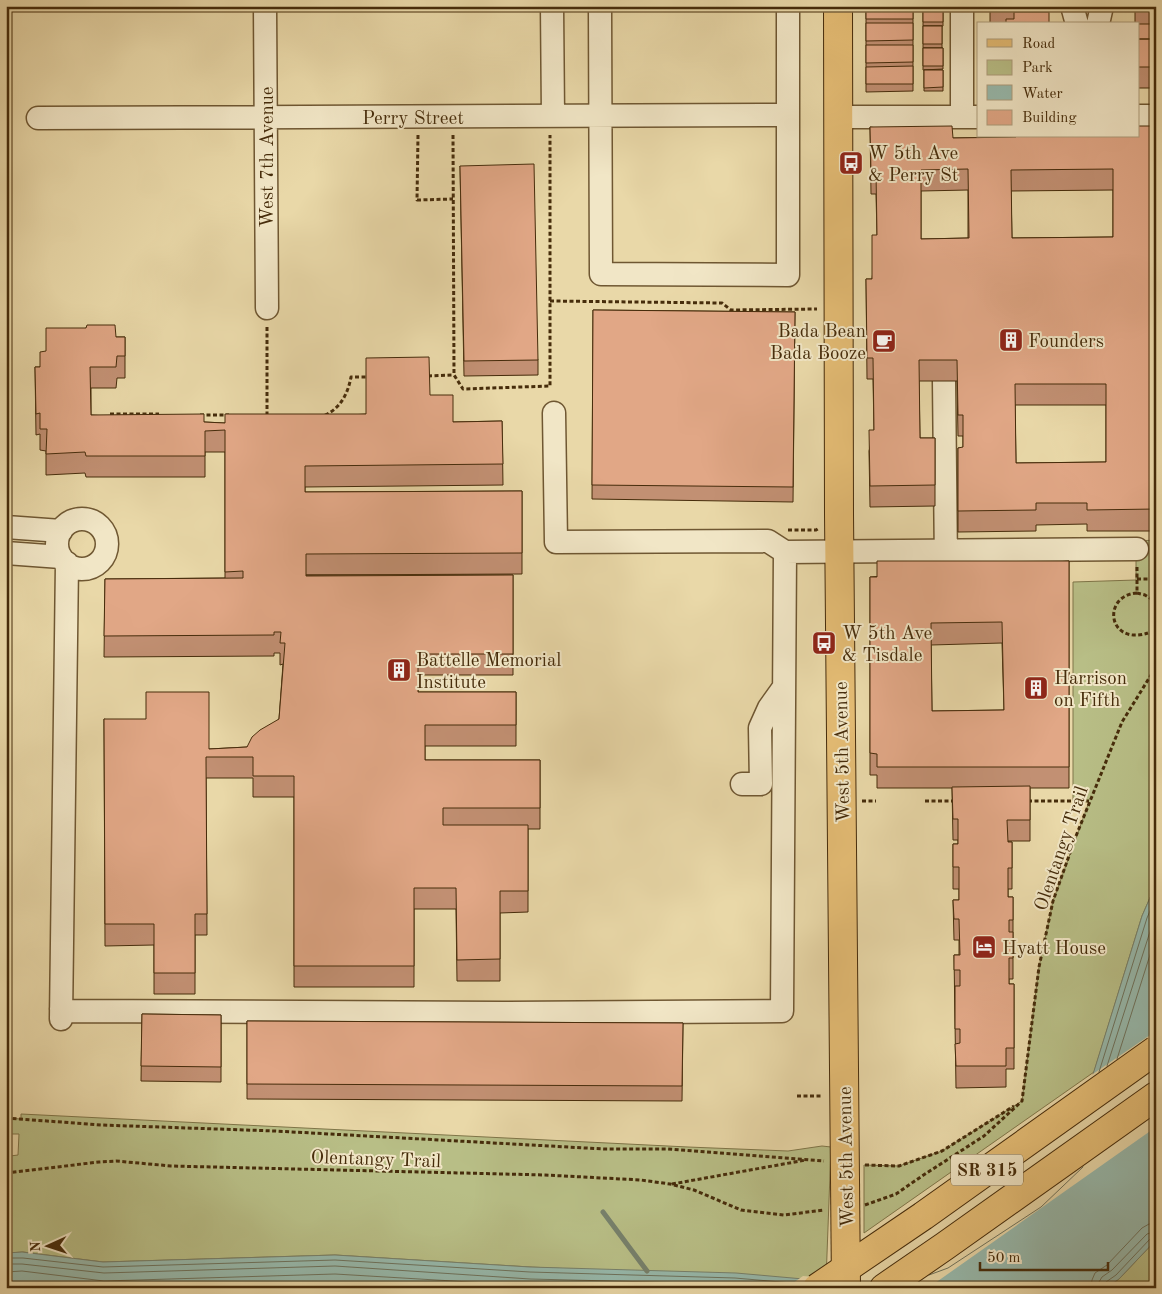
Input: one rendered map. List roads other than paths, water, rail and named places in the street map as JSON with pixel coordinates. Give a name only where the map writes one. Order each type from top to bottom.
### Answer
[{"type":"main road","name":"West 5th Avenue","points":[[838,6],[839,552],[846,1288]]},
{"type":"main road","name":"SR 315","points":[[817,1288],[923,1216],[1156,1050]]},
{"type":"main road","name":"SR 315","points":[[884,1288],[1156,1096]]},
{"type":"street","name":"West 7th Avenue","points":[[265,6],[267,308]]},
{"type":"street","points":[[552,6],[553,129]]},
{"type":"street","points":[[600,6],[602,116],[601,274],[788,275],[788,6]]},
{"type":"street","points":[[837,117],[970,117],[962,6]]},
{"type":"street","points":[[1072,6],[1076,22]]},
{"type":"street","points":[[1098,22],[1102,6]]},
{"type":"street","name":"Perry Street","points":[[38,118],[266,117],[553,129],[602,116],[788,115]]},
{"type":"street","points":[[1140,116],[1156,116]]},
{"type":"street","points":[[944,381],[946,582]]},
{"type":"street","points":[[554,413],[556,542],[768,541],[785,552],[1136,549]]},
{"type":"street","points":[[86,519],[100,527],[107,541],[103,557],[98,563],[90,567],[74,567],[64,560],[58,549],[58,541],[62,530],[70,522],[86,519]]},
{"type":"street","points":[[6,527],[62,530]]},
{"type":"street","points":[[1040,550],[1040,574]]},
{"type":"street","points":[[6,552],[64,560]]},
{"type":"street","points":[[64,560],[61,1014],[70,1011],[502,1013],[782,1011],[785,552]]},
{"type":"street","points":[[742,784],[761,784],[760,728],[769,708],[784,687]]},
{"type":"water","points":[[1156,884],[1156,1240],[1119,1279],[1106,1288],[6,1288],[6,1253],[22,1252],[103,1262],[335,1255],[530,1267],[736,1273],[826,1281],[875,1277],[938,1252],[1068,1155],[1142,916]]},
{"type":"waterway","points":[[603,1212],[647,1271]]},
{"type":"place","name":"W 5th Ave & Perry St","points":[[851,163]]},
{"type":"place","name":"Founders","points":[[1011,340]]},
{"type":"place","name":"Bada Bean Bada Booze","points":[[884,341]]},
{"type":"place","name":"W 5th Ave & Tisdale","points":[[824,643]]},
{"type":"place","name":"Battelle Memorial Institute","points":[[399,670]]},
{"type":"place","name":"Harrison on Fifth","points":[[1036,688]]},
{"type":"place","name":"Hyatt House","points":[[984,947]]}]
